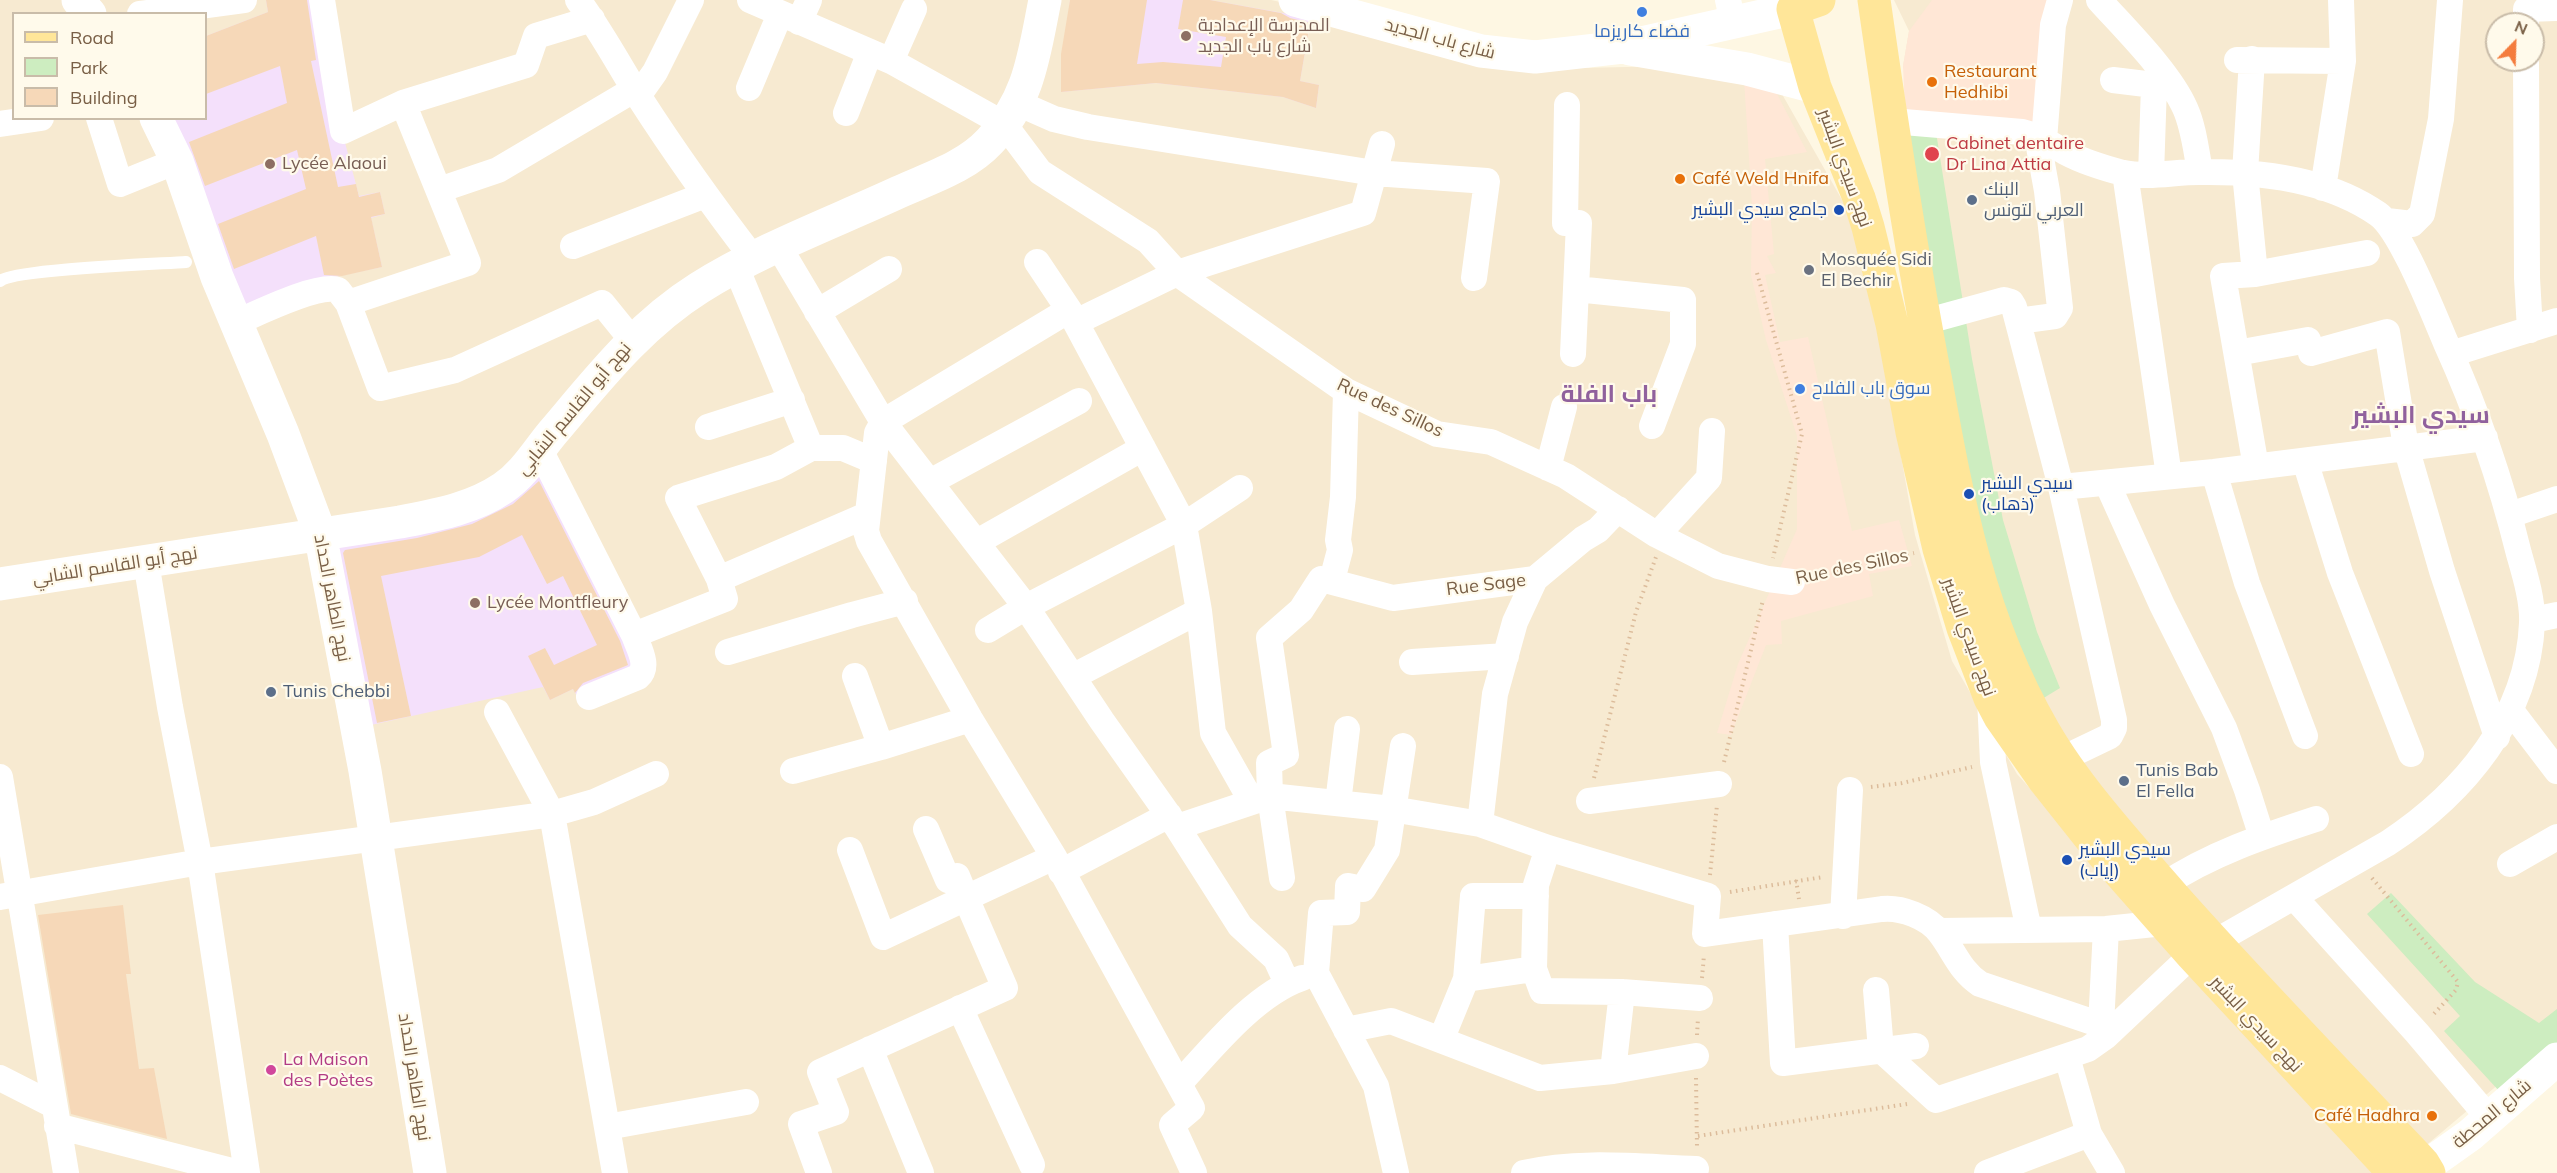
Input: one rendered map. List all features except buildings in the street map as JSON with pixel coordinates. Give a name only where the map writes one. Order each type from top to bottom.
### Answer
[{"type":"main road","name":"نهج سيدي البشير","points":[[1874,0],[1924,322],[1963,628],[1990,698],[2025,754],[2064,807],[2164,923],[2203,948]]},
{"type":"main road","name":"نهج سيدي البشير","points":[[1806,4],[1815,87],[1859,198],[1870,236],[1892,324],[1910,422],[1953,544],[1986,606],[2012,670],[2045,734],[2106,816],[2164,885],[2203,948],[2416,1172]]},
{"type":"street","points":[[78,0],[88,12]]},
{"type":"street","points":[[155,12],[244,0]]},
{"type":"street","points":[[322,0],[343,131],[403,103],[526,65],[536,36],[585,10],[705,195],[756,258],[817,312],[883,422],[1026,606],[1102,721],[1173,821],[1240,926],[1276,959],[1287,983]]},
{"type":"street","points":[[439,190],[498,170],[637,93],[655,72],[691,0]]},
{"type":"street","points":[[750,0],[796,12],[881,56],[1016,116],[1054,119],[1374,173],[1487,181],[1474,278]]},
{"type":"street","name":"نهج أبو القاسم الشابي","points":[[0,584],[400,522],[438,514],[479,501],[514,481],[526,469],[539,448],[632,340],[698,288],[756,258],[955,167],[990,142],[1016,116],[1029,80],[1045,0]]},
{"type":"street","points":[[2018,321],[2055,316],[2060,308],[2041,138],[2053,25],[2060,0]]},
{"type":"street","points":[[2099,0],[2132,36],[2177,93],[2190,121],[2200,171]]},
{"type":"street","points":[[2323,188],[2343,62],[2341,0]]},
{"type":"street","points":[[2387,221],[2412,224],[2422,214],[2441,119],[2450,0]]},
{"type":"street","points":[[2526,12],[2526,9],[2556,8],[2555,0]]},
{"type":"street","name":"شارع باب الجديد","points":[[1304,1],[1494,54],[1535,57],[1623,47],[1731,12],[1806,4]]},
{"type":"street","points":[[846,113],[881,56],[914,9]]},
{"type":"street","points":[[749,88],[796,12]]},
{"type":"street","name":"شارع باب الجديد","points":[[1623,47],[1654,55],[1747,69],[1815,87]]},
{"type":"street","points":[[2255,274],[2245,173],[2245,60],[2343,62]]},
{"type":"street","points":[[2526,72],[2527,278],[2530,330]]},
{"type":"street","points":[[2113,80],[2154,85],[2151,175]]},
{"type":"street","points":[[348,303],[468,263],[403,103]]},
{"type":"street","points":[[1567,105],[1565,223],[1579,223],[1574,354]]},
{"type":"street","name":"Rue des Sillos","points":[[1016,116],[1040,172],[1148,241],[1177,273],[1346,391],[1437,434],[1491,442],[1566,476],[1661,536],[1718,566],[1768,579],[1792,582]]},
{"type":"street","points":[[0,124],[27,120]]},
{"type":"street","points":[[100,120],[120,184],[177,161]]},
{"type":"street","name":"نهج الطاهر الحداد","points":[[157,120],[177,161],[217,277],[283,434],[320,533],[365,771],[430,1173]]},
{"type":"street","points":[[1876,990],[1881,1050],[1936,1100],[2067,1057],[2099,1042],[2107,1027],[2203,948],[2357,861],[2397,837],[2424,817],[2457,785],[2497,737],[2512,712],[2527,663],[2545,618],[2485,438],[2414,271],[2387,221],[2364,205],[2323,188],[2277,177],[2200,171],[2151,175],[2125,173],[2077,158],[2041,138],[1998,129],[1892,121]]},
{"type":"street","points":[[1194,1173],[1172,1125],[1192,1108],[1058,865],[970,719],[869,540],[866,531],[867,515],[877,433],[883,422],[1072,316],[1177,273],[1363,213],[1382,144]]},
{"type":"street","points":[[2125,173],[2169,476]]},
{"type":"street","points":[[573,246],[705,195]]},
{"type":"street","points":[[2256,467],[2223,276],[2255,274],[2367,253]]},
{"type":"street","points":[[756,258],[792,400],[811,448]]},
{"type":"street","points":[[1037,262],[1072,316],[1184,525],[1199,610],[1213,733],[1261,799],[1282,878]]},
{"type":"street","points":[[817,312],[889,269]]},
{"type":"street","points":[[235,323],[267,308],[325,288],[338,290],[348,303],[380,388],[455,370],[602,303],[632,340]]},
{"type":"street","points":[[1576,289],[1683,300],[1683,344],[1652,426]]},
{"type":"street","points":[[1924,322],[2004,300],[2013,304],[2061,487],[2115,724],[2110,736],[2062,759]]},
{"type":"street","points":[[2451,354],[2557,324]]},
{"type":"street","points":[[2236,353],[2308,340],[2311,354],[2387,332],[2406,447],[2442,571],[2497,737]]},
{"type":"street","points":[[1261,799],[1269,763],[1286,755],[1269,638],[1301,610],[1322,579],[1332,580],[1340,550],[1338,540],[1343,497],[1346,391]]},
{"type":"street","points":[[708,427],[792,400]]},
{"type":"street","points":[[930,482],[1079,400]]},
{"type":"street","points":[[1548,468],[1564,407]]},
{"type":"street","points":[[1661,536],[1709,478],[1712,430]]},
{"type":"street","points":[[2061,487],[2214,472],[2485,438]]},
{"type":"street","points":[[539,448],[634,635],[644,663],[642,673],[638,677],[589,697]]},
{"type":"street","points":[[634,635],[724,599],[719,579],[678,498],[776,467],[811,448],[843,448],[874,461]]},
{"type":"street","points":[[977,542],[1143,448]]},
{"type":"street","points":[[2305,461],[2340,573],[2411,754]]},
{"type":"street","points":[[2214,472],[2243,572],[2305,736]]},
{"type":"street","points":[[2107,483],[2162,605],[2224,728],[2262,837]]},
{"type":"street","points":[[988,630],[1026,606],[1184,525],[1240,488]]},
{"type":"street","points":[[2510,515],[2557,500]]},
{"type":"street","name":"Rue Sage","points":[[1332,580],[1393,598],[1535,579],[1583,539],[1598,530],[1618,509]]},
{"type":"street","points":[[719,579],[867,515]]},
{"type":"street","points":[[146,562],[170,707],[200,862],[248,1173]]},
{"type":"street","points":[[1480,825],[1495,694],[1515,622],[1535,579]]},
{"type":"street","points":[[728,652],[905,601]]},
{"type":"street","points":[[1074,676],[1199,610]]},
{"type":"street","points":[[1412,662],[1506,656]]},
{"type":"street","points":[[855,676],[881,747]]},
{"type":"street","points":[[1990,698],[1993,762],[2029,930]]},
{"type":"street","points":[[497,712],[552,814],[615,1173]]},
{"type":"street","points":[[2512,712],[2557,771]]},
{"type":"street","points":[[793,771],[970,719]]},
{"type":"street","points":[[1338,803],[1347,729]]},
{"type":"street","points":[[1396,1173],[1376,1086],[1316,973],[1321,913],[1347,912],[1348,886],[1363,889],[1387,850],[1403,746]]},
{"type":"street","points":[[9,895],[200,862],[552,814],[594,802],[656,774]]},
{"type":"street","points":[[0,777],[9,895],[66,1173]]},
{"type":"street","points":[[1589,801],[1719,784]]},
{"type":"street","points":[[1843,916],[1850,790]]},
{"type":"street","points":[[850,850],[883,937],[966,898],[1173,821],[1261,799],[1338,803],[1392,809],[1480,825],[1708,896],[1706,934],[1900,909],[1908,911],[1939,931],[1965,973],[1980,984],[2107,1027]]},
{"type":"street","points":[[2164,885],[2186,871],[2262,837],[2316,819]]},
{"type":"street","points":[[819,1173],[801,1124],[836,1112],[820,1072],[1005,988],[957,876],[948,880],[926,829]]},
{"type":"street","points":[[2510,864],[2557,837]]},
{"type":"street","points":[[1548,848],[1536,885],[1534,969],[1542,991],[1622,992],[1700,998]]},
{"type":"street","points":[[1441,1040],[1466,980],[1473,896],[1536,896]]},
{"type":"street","points":[[2294,897],[2489,1118]]},
{"type":"street","points":[[1939,931],[2106,929],[2164,923]]},
{"type":"street","points":[[1775,924],[1783,1063],[1916,1046]]},
{"type":"street","points":[[2106,929],[2107,1027]]},
{"type":"street","points":[[1466,980],[1534,969]]},
{"type":"street","points":[[1179,1084],[1236,1022],[1287,983],[1316,973]]},
{"type":"street","points":[[1613,1071],[1622,992]]},
{"type":"street","points":[[960,1008],[1032,1165]]},
{"type":"street","points":[[1346,1030],[1391,1021],[1540,1078],[1613,1071],[1696,1056]]},
{"type":"street","points":[[870,1049],[921,1173]]},
{"type":"street","points":[[2067,1057],[2089,1134],[2112,1173]]},
{"type":"street","name":"شارع المحطة","points":[[2416,1172],[2463,1141],[2557,1059]]},
{"type":"street","points":[[0,1078],[55,1116],[240,1173]]},
{"type":"street","points":[[607,1127],[746,1102]]},
{"type":"street","points":[[1993,1172],[2089,1134]]},
{"type":"street","points":[[1524,1173],[1541,1169],[1596,1165],[1696,1169]]},
{"type":"lane","points":[[0,281],[4,278],[30,273],[186,262]]},
{"type":"path","points":[[1589,801],[1636,612],[1661,536]]},
{"type":"path","name":"Rue des Sillos","points":[[1792,582],[1953,544]]},
{"type":"path","points":[[1850,790],[1902,783],[1993,762]]},
{"type":"path","points":[[2357,861],[2458,982],[2456,990],[2417,1034]]},
{"type":"path","points":[[1708,896],[1796,880],[1845,875]]},
{"type":"path","points":[[1698,1136],[1936,1100]]},
{"type":"shaded area","points":[[0,0],[1271,0],[1309,8],[1532,69],[1674,66],[1778,87],[1854,221],[1874,303],[1915,535],[1952,661],[2017,774],[2377,1173],[0,1173]]},
{"type":"shaded area","name":"Lycée Alaoui","points":[[266,0],[319,0],[342,131],[359,196],[380,192],[385,214],[371,218],[382,267],[325,279],[246,315],[172,120],[207,120],[207,36],[268,12]]},
{"type":"shaded area","name":"المدرسة الإعدادية شارع باب الجديد","points":[[1070,0],[1210,0],[1311,18],[1300,81],[1319,85],[1316,108],[1283,97],[1156,83],[1061,92]]},
{"type":"shaded area","points":[[1894,0],[2557,0],[2557,1035],[2423,1148],[2170,879],[2062,738],[2015,645],[1903,66],[1909,31]]},
{"type":"shaded area","points":[[1932,0],[2047,0],[2046,125],[1905,112],[1903,66],[1909,31]]},
{"type":"shaded area","name":"سوق باب الفلاح","points":[[1744,79],[1775,90],[1807,152],[1765,159],[1774,254],[1767,256],[1776,273],[1765,275],[1780,342],[1808,337],[1852,531],[1899,520],[1912,566],[1869,574],[1873,596],[1781,621],[1782,644],[1766,645],[1731,735],[1717,733],[1738,664],[1797,529],[1797,436],[1766,340],[1751,275],[1752,206]]},
{"type":"shaded area","name":"Lycée Montfleury","points":[[545,473],[639,666],[577,696],[573,689],[550,700],[543,687],[362,727],[331,540]]},
{"type":"green space","points":[[1936,132],[1972,359],[2003,520],[2037,632],[2060,688],[2042,699],[2015,645],[1979,528],[1944,360],[1909,135]]},
{"type":"green space","points":[[2391,893],[2475,982],[2539,1023],[2557,1009],[2557,1045],[2500,1092],[2444,1031],[2460,1016],[2367,914]]},
{"type":"place","name":"فضاء كاريزما","points":[[1642,12]]},
{"type":"place","name":"المدرسة الإعدادية شارع باب الجديد","points":[[1186,36]]},
{"type":"place","name":"Restaurant Hedhibi","points":[[1932,82]]},
{"type":"place","name":"Cabinet dentaire Dr Lina Attia","points":[[1932,154]]},
{"type":"place","name":"Lycée Alaoui","points":[[270,164]]},
{"type":"place","name":"Café Weld Hnifa","points":[[1680,179]]},
{"type":"place","name":"البنك العربي لتونس","points":[[1972,200]]},
{"type":"place","name":"جامع سيدي البشير","points":[[1839,210]]},
{"type":"place","name":"Mosquée Sidi El Bechir","points":[[1809,270]]},
{"type":"place","name":"سوق باب الفلاح","points":[[1800,389]]},
{"type":"place","name":"سيدي البشير (ذهاب)","points":[[1969,494]]},
{"type":"place","name":"Lycée Montfleury","points":[[475,603]]},
{"type":"place","name":"Tunis Chebbi","points":[[271,692]]},
{"type":"place","name":"Tunis Bab El Fella","points":[[2124,781]]},
{"type":"place","name":"سيدي البشير (إياب)","points":[[2067,860]]},
{"type":"place","name":"La Maison des Poètes","points":[[271,1070]]},
{"type":"place","name":"Café Hadhra","points":[[2432,1116]]},
{"type":"district","name":"باب الفلة","points":[[1609,395]]},
{"type":"district","name":"سيدي البشير","points":[[2421,416]]}]
